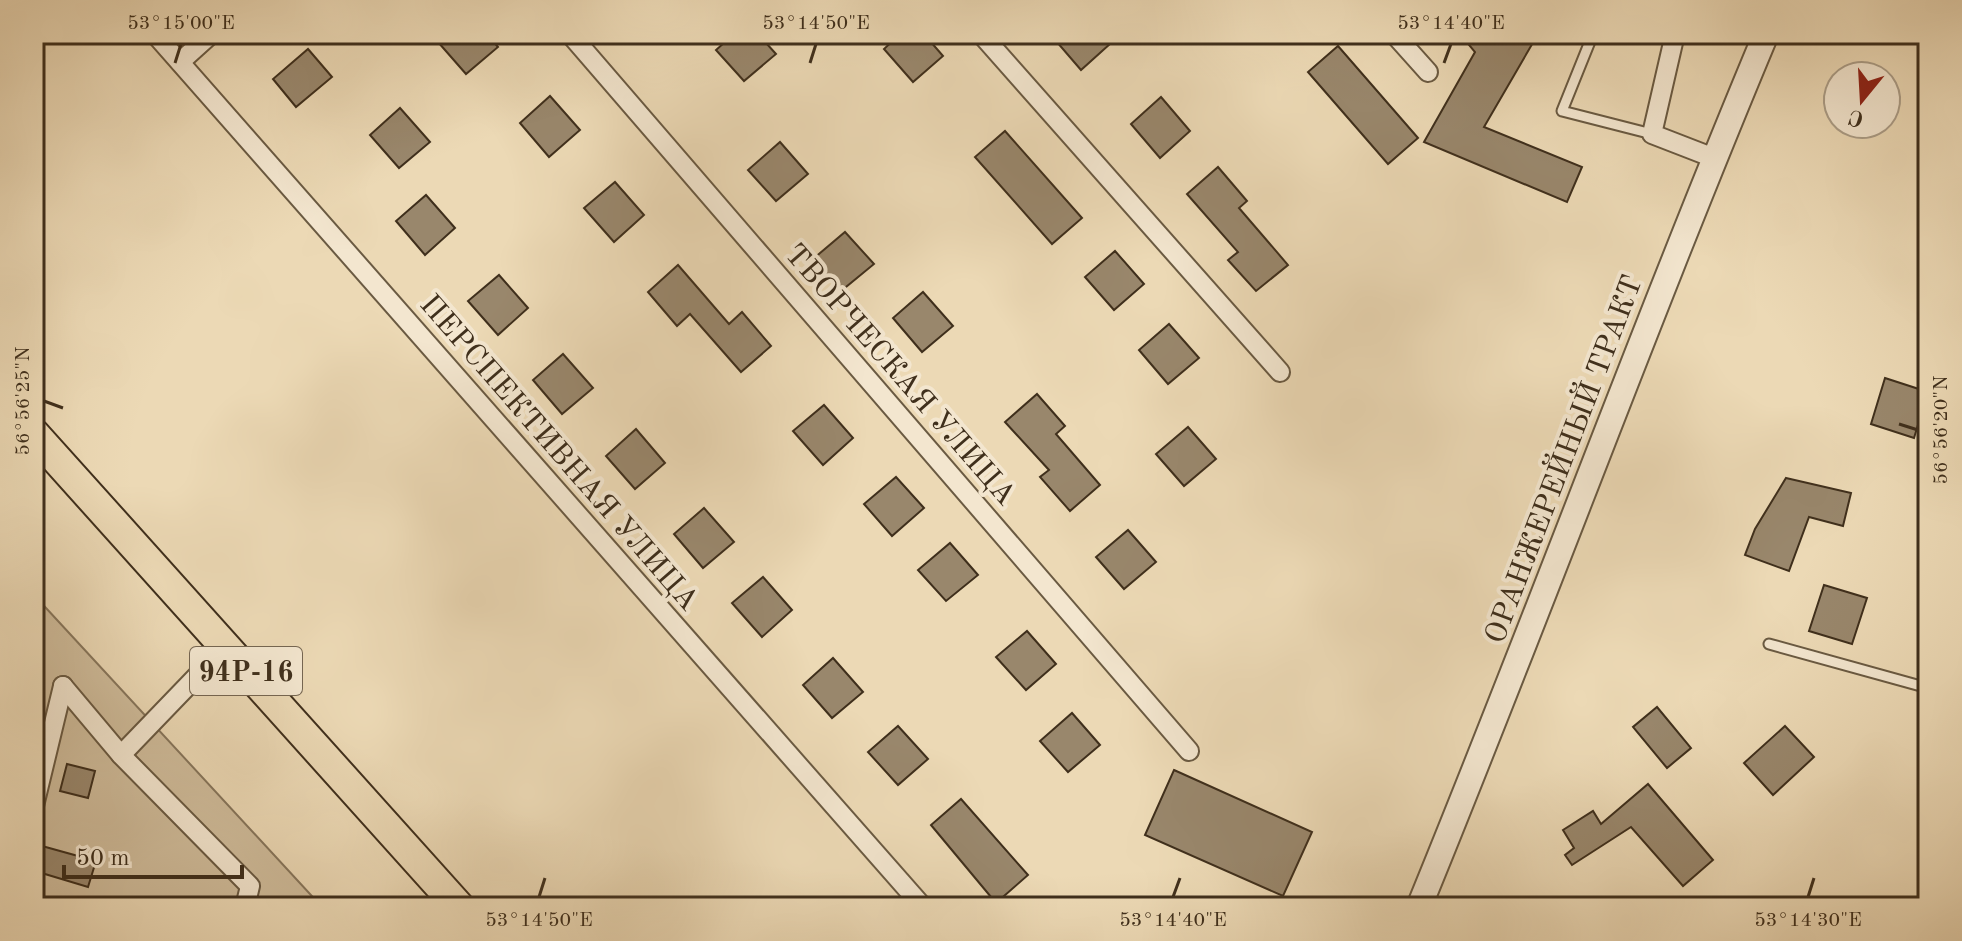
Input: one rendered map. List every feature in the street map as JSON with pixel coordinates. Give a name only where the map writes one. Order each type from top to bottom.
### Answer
[{"type":"main road","name":"94Р-16","points":[[34,434],[459,907]]},
{"type":"street","name":"ПЕРСПЕКТИВНАЯ УЛИЦА","points":[[155,34],[923,907]]},
{"type":"street","points":[[180,62],[211,34]]},
{"type":"street","name":"ТВОРЧЕСКАЯ УЛИЦА","points":[[570,34],[1189,751]]},
{"type":"street","points":[[981,34],[1280,372]]},
{"type":"street","points":[[1394,34],[1428,72]]},
{"type":"street","points":[[1675,34],[1652,134],[1714,158]]},
{"type":"street","name":"ОРАНЖЕРЕЙНЫЙ ТРАКТ","points":[[1419,907],[1508,692],[1714,158],[1766,34]]},
{"type":"street","points":[[121,755],[225,647]]},
{"type":"street","points":[[34,806],[63,686],[121,755],[250,886],[245,907]]},
{"type":"lane","points":[[1593,34],[1562,111],[1652,134]]},
{"type":"lane","points":[[1769,644],[1928,688]]},
{"type":"shaded area","points":[[34,595],[322,907],[34,907]]},
{"type":"building","points":[[447,34],[487,34],[498,47],[466,74],[438,42]]},
{"type":"building","points":[[734,34],[758,34],[776,54],[744,81],[716,50]]},
{"type":"building","points":[[900,34],[924,34],[943,56],[913,82],[884,49]]},
{"type":"building","points":[[1050,34],[1121,34],[1081,70]]},
{"type":"building","points":[[1460,34],[1538,34],[1484,127],[1582,167],[1567,202],[1424,142],[1475,52]]},
{"type":"building","points":[[1338,46],[1418,138],[1388,164],[1308,72]]},
{"type":"building","points":[[308,49],[332,77],[296,107],[273,79]]},
{"type":"building","points":[[550,96],[580,130],[549,157],[520,123]]},
{"type":"building","points":[[1161,97],[1190,131],[1160,158],[1131,124]]},
{"type":"building","points":[[400,108],[430,142],[399,168],[370,135]]},
{"type":"building","points":[[1005,131],[1082,218],[1052,244],[975,157]]},
{"type":"building","points":[[780,142],[808,174],[776,201],[748,170]]},
{"type":"building","points":[[1218,167],[1247,201],[1239,208],[1288,265],[1256,291],[1228,260],[1238,252],[1187,194]]},
{"type":"building","points":[[615,182],[644,215],[614,242],[584,208]]},
{"type":"building","points":[[426,195],[455,228],[425,255],[396,221]]},
{"type":"building","points":[[845,232],[874,264],[841,291],[813,259]]},
{"type":"building","points":[[1115,251],[1144,284],[1114,310],[1085,277]]},
{"type":"building","points":[[678,265],[729,324],[742,312],[771,346],[741,372],[690,314],[677,326],[648,292]]},
{"type":"building","points":[[499,275],[528,308],[498,335],[468,301]]},
{"type":"building","points":[[923,292],[953,326],[922,352],[893,318]]},
{"type":"building","points":[[1169,324],[1199,358],[1168,384],[1139,350]]},
{"type":"building","points":[[563,354],[593,388],[562,414],[533,380]]},
{"type":"building","points":[[1885,378],[1928,392],[1914,438],[1871,424]]},
{"type":"building","points":[[1037,394],[1065,426],[1056,434],[1100,485],[1070,511],[1040,477],[1049,470],[1005,422]]},
{"type":"building","points":[[824,405],[853,438],[823,465],[793,431]]},
{"type":"building","points":[[1188,427],[1216,459],[1184,486],[1156,454]]},
{"type":"building","points":[[636,429],[665,463],[635,489],[606,456]]},
{"type":"building","points":[[896,477],[924,508],[892,536],[864,504]]},
{"type":"building","points":[[1786,478],[1851,493],[1843,526],[1809,517],[1789,571],[1745,555],[1755,529]]},
{"type":"building","points":[[704,508],[734,542],[703,568],[674,534]]},
{"type":"building","points":[[1128,530],[1156,562],[1124,589],[1096,557]]},
{"type":"building","points":[[950,543],[978,575],[946,601],[918,570]]},
{"type":"building","points":[[763,577],[792,610],[762,637],[732,603]]},
{"type":"building","points":[[1824,585],[1867,598],[1852,644],[1809,631]]},
{"type":"building","points":[[1027,631],[1056,664],[1026,690],[996,657]]},
{"type":"building","points":[[833,658],[863,692],[832,718],[803,685]]},
{"type":"building","points":[[1657,707],[1691,748],[1667,768],[1633,727]]},
{"type":"building","points":[[1072,713],[1100,745],[1068,772],[1040,741]]},
{"type":"building","points":[[898,726],[928,759],[898,785],[868,752]]},
{"type":"building","points":[[1785,726],[1814,757],[1773,795],[1744,763]]},
{"type":"building","points":[[67,764],[95,771],[88,798],[60,791]]},
{"type":"building","points":[[1174,770],[1312,832],[1283,896],[1145,835]]},
{"type":"building","points":[[1648,784],[1713,860],[1683,886],[1631,827],[1572,865],[1565,855],[1574,848],[1563,830],[1593,811],[1601,824]]},
{"type":"building","points":[[961,799],[1028,875],[996,903],[931,825]]},
{"type":"building","points":[[42,846],[96,861],[88,887],[35,871]]}]
